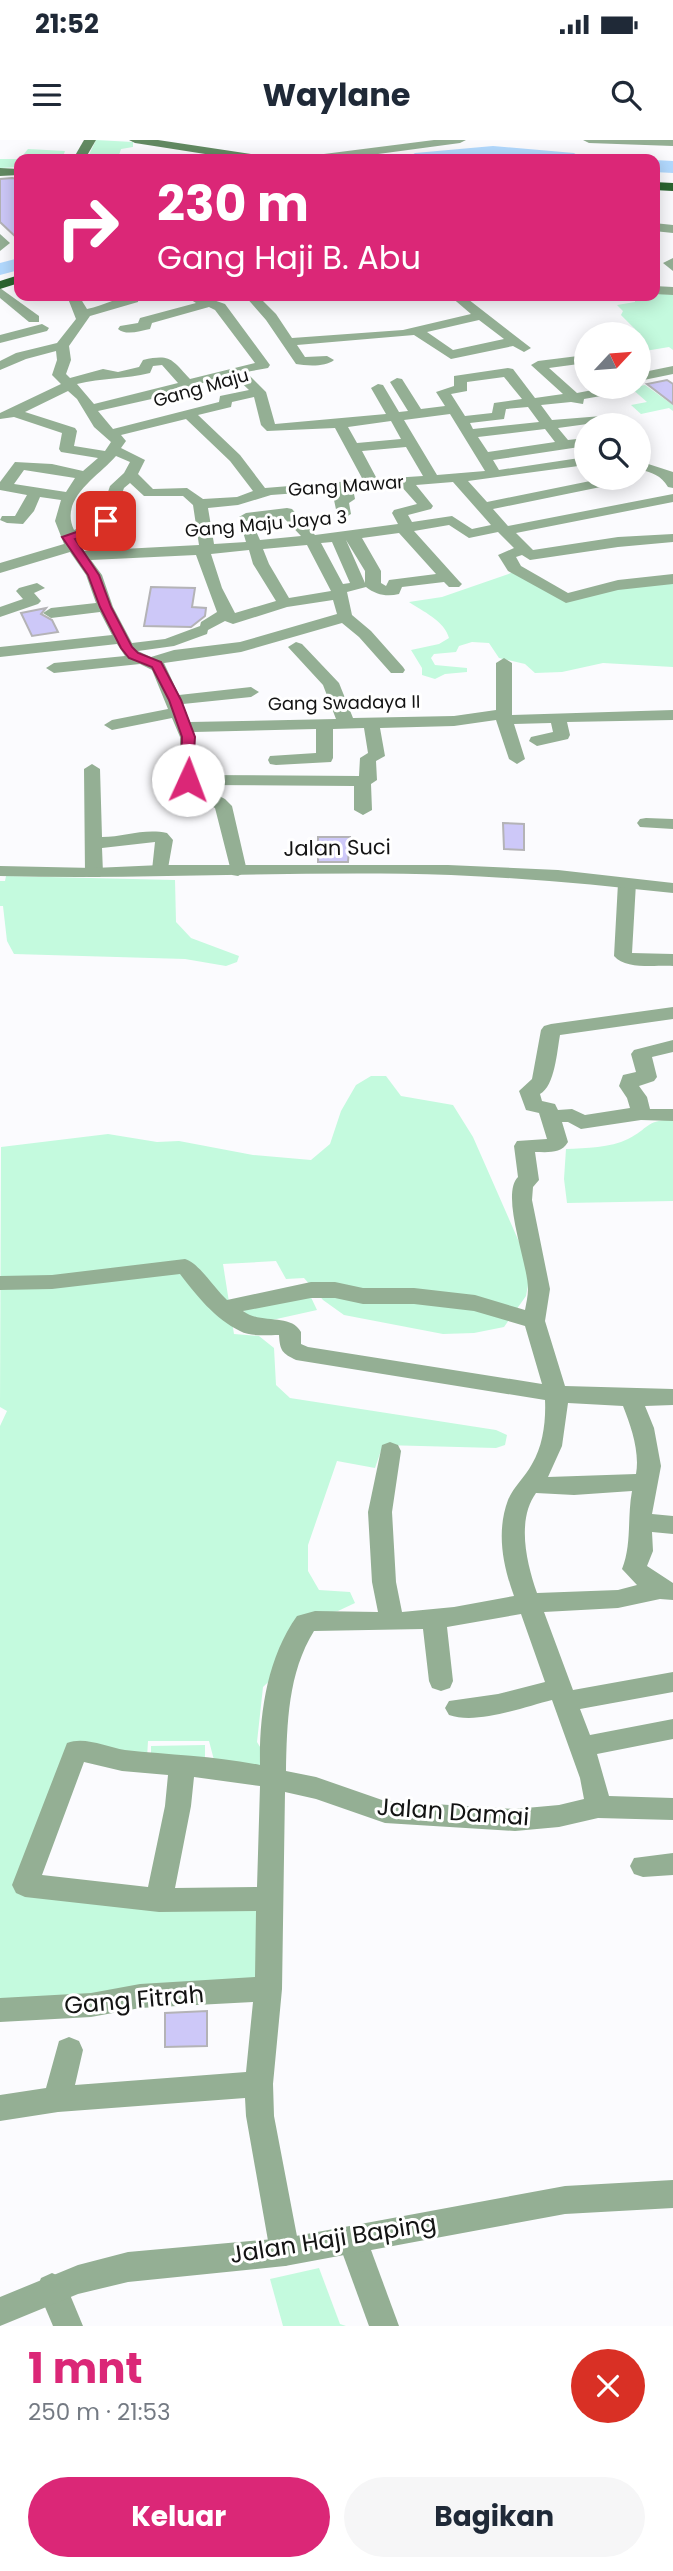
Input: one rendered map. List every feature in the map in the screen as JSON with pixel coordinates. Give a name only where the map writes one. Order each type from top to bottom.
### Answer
[{"type":"main road","points":[[135,140],[180,154]]},
{"type":"street","points":[[358,154],[460,140]]},
{"type":"street","points":[[589,140],[666,142]]},
{"type":"street","points":[[341,146],[350,154]]},
{"type":"street","points":[[0,238],[4,243],[0,247]]},
{"type":"street","points":[[0,292],[38,324],[0,339],[21,356]]},
{"type":"street","points":[[76,301],[83,314]]},
{"type":"street","points":[[83,314],[128,301]]},
{"type":"street","points":[[86,403],[187,384],[209,376],[261,366],[262,360],[228,316],[220,307],[204,301]]},
{"type":"street","points":[[256,301],[271,317],[301,361],[327,360]]},
{"type":"street","points":[[416,331],[451,355],[520,345],[463,301]]},
{"type":"street","points":[[125,330],[145,326],[145,321],[209,303]]},
{"type":"street","points":[[1,374],[21,356],[62,345],[77,328],[83,314]]},
{"type":"street","points":[[286,342],[380,336],[416,331],[482,315]]},
{"type":"street","points":[[62,345],[64,360],[58,371],[86,403],[99,424],[120,441],[112,453],[79,482],[69,497],[62,516],[73,546],[94,575],[122,639],[133,655],[159,667],[179,713],[189,745],[188,780],[192,790],[217,800],[223,806],[238,871]]},
{"type":"street","points":[[6,416],[68,384],[103,373],[128,374],[145,370],[148,363],[165,360],[187,384]]},
{"type":"street","points":[[574,360],[538,365],[574,397]]},
{"type":"street","points":[[651,376],[673,370]]},
{"type":"street","points":[[238,372],[259,392],[268,425],[272,428],[340,424],[417,414],[499,416],[499,406],[574,397]]},
{"type":"street","points":[[495,475],[443,392],[462,388],[459,379],[508,372],[564,445]]},
{"type":"street","points":[[86,403],[153,378]]},
{"type":"street","points":[[397,382],[417,414]]},
{"type":"street","points":[[379,387],[432,478]]},
{"type":"street","name":"Gang Maju","points":[[113,433],[190,415],[226,404],[225,399],[259,392]]},
{"type":"street","points":[[576,399],[591,413]]},
{"type":"street","points":[[190,415],[235,458],[262,493]]},
{"type":"street","points":[[2,565],[73,546],[106,521],[117,486],[130,475],[139,461],[112,453],[66,449],[71,432],[68,430],[6,416]]},
{"type":"street","points":[[340,424],[373,484]]},
{"type":"street","points":[[470,434],[574,424]]},
{"type":"street","points":[[352,448],[411,442]]},
{"type":"street","points":[[484,457],[574,444]]},
{"type":"street","points":[[455,476],[495,475],[574,463]]},
{"type":"street","points":[[2,487],[20,466],[52,468],[87,476]]},
{"type":"street","points":[[526,470],[549,492]]},
{"type":"street","points":[[668,471],[673,484]]},
{"type":"street","points":[[130,475],[149,493],[187,492],[200,504],[205,549],[214,588],[226,614],[233,619],[285,603],[359,586],[337,537]]},
{"type":"street","points":[[455,476],[503,529],[533,548],[583,548],[673,538]]},
{"type":"street","name":"Gang Mawar","points":[[200,504],[238,501],[262,493],[455,476]]},
{"type":"street","points":[[353,535],[373,570],[373,585],[383,591],[394,591],[394,583],[452,582],[406,529],[398,514],[426,506],[405,481]]},
{"type":"street","points":[[344,514],[341,500],[348,499],[345,486]]},
{"type":"street","points":[[2,487],[69,497]]},
{"type":"street","points":[[484,507],[574,487]]},
{"type":"street","points":[[2,520],[18,520],[27,511],[36,492]]},
{"type":"street","points":[[503,529],[673,498]]},
{"type":"street","points":[[238,501],[261,564],[285,603]]},
{"type":"street","points":[[246,517],[285,511],[311,539],[338,592],[345,617],[365,634],[397,670]]},
{"type":"street","name":"Gang Maju Jaya 3","points":[[73,546],[205,549],[337,537],[455,522],[469,534],[503,529]]},
{"type":"street","points":[[673,525],[607,530],[506,555],[513,568],[563,597],[570,598],[618,585],[673,579]]},
{"type":"street","points":[[583,548],[595,562]]},
{"type":"street","points":[[0,612],[33,601],[24,592],[37,588]]},
{"type":"street","points":[[51,613],[106,607]]},
{"type":"street","points":[[0,641],[122,639],[168,643],[204,628],[226,614]]},
{"type":"street","points":[[54,668],[147,661],[243,647],[345,617]]},
{"type":"street","points":[[204,628],[236,638],[243,647]]},
{"type":"street","points":[[0,652],[122,639]]},
{"type":"street","points":[[296,647],[331,683],[346,722]]},
{"type":"street","points":[[504,663],[503,717],[517,759]]},
{"type":"street","points":[[112,725],[179,713],[251,692]]},
{"type":"street","name":"Gang Swadaya II","points":[[179,713],[324,722],[673,715]]},
{"type":"street","points":[[537,741],[562,734],[558,718]]},
{"type":"street","points":[[276,760],[325,758],[324,722]]},
{"type":"street","points":[[188,780],[368,780],[368,758],[377,757],[371,722]]},
{"type":"street","points":[[92,769],[94,873]]},
{"type":"street","points":[[362,781],[363,810]]},
{"type":"street","points":[[646,823],[673,824]]},
{"type":"street","points":[[94,843],[128,842],[134,836],[161,837],[164,840],[161,870]]},
{"type":"street","name":"Jalan Suci","points":[[0,872],[448,870],[547,875],[673,888]]},
{"type":"street","points":[[627,883],[623,956],[629,959],[673,961]]},
{"type":"street","points":[[597,1807],[593,1778],[517,1571],[514,1536],[521,1499],[546,1460],[558,1413],[556,1394],[534,1321],[538,1289],[522,1200],[523,1184],[529,1180],[530,1175],[523,1147],[557,1144],[548,1109],[533,1105],[529,1091],[539,1086],[545,1074],[545,1055],[552,1044],[551,1030],[672,1015]]},
{"type":"street","points":[[641,1113],[637,1097],[629,1086],[630,1079],[647,1077],[643,1052],[673,1046]]},
{"type":"street","points":[[643,1062],[673,1059]]},
{"type":"street","points":[[673,1095],[670,1098],[673,1106]]},
{"type":"street","points":[[551,1117],[572,1115],[581,1122],[641,1113],[673,1115]]},
{"type":"street","points":[[0,1283],[52,1282],[185,1266],[205,1292],[223,1308],[248,1326],[283,1328],[290,1332],[290,1348],[303,1354],[556,1394],[673,1397]]},
{"type":"street","points":[[223,1308],[311,1290],[335,1290],[363,1296],[414,1296],[475,1303],[534,1321]]},
{"type":"street","points":[[631,1398],[643,1428],[649,1466],[640,1510],[641,1551],[634,1569],[649,1582],[669,1593]]},
{"type":"street","points":[[390,1451],[380,1512],[384,1582],[392,1622]]},
{"type":"street","points":[[530,1484],[556,1487],[607,1486],[646,1481]]},
{"type":"street","points":[[641,1525],[660,1522],[673,1525]]},
{"type":"street","points":[[285,2252],[260,2116],[258,2084],[268,1989],[271,1732],[278,1689],[306,1623],[434,1619],[529,1603],[618,1599],[669,1593]]},
{"type":"street","points":[[434,1619],[441,1681]]},
{"type":"street","points":[[458,1708],[673,1682]]},
{"type":"street","points":[[582,1747],[673,1729]]},
{"type":"street","name":"Jalan Damai","points":[[159,1900],[24,1885],[76,1750],[122,1760],[238,1771],[316,1788],[386,1812],[447,1817],[539,1819],[597,1807],[673,1809]]},
{"type":"street","points":[[181,1766],[178,1806],[159,1900],[269,1899]]},
{"type":"street","points":[[643,1866],[673,1864]]},
{"type":"street","name":"Gang Fitrah","points":[[0,2010],[91,2005],[140,1996],[268,1989]]},
{"type":"street","points":[[58,2099],[69,2050]]},
{"type":"street","points":[[0,2108],[58,2099],[258,2084]]},
{"type":"street","name":"Jalan Haji Baping","points":[[0,2313],[52,2288],[91,2274],[128,2267],[285,2252],[565,2200],[673,2194]]},
{"type":"street","points":[[353,2241],[384,2326]]},
{"type":"street","points":[[52,2288],[68,2326]]},
{"type":"green space","points":[[96,140],[133,142],[133,147],[121,149],[119,154],[89,154]]},
{"type":"green space","points":[[28,149],[65,151],[64,154],[24,154]]},
{"type":"green space","points":[[0,159],[14,159],[14,167],[0,168]]},
{"type":"green space","points":[[660,294],[673,295],[673,350],[669,347],[651,350],[651,322],[628,322],[617,305],[635,301],[660,301]]},
{"type":"green space","points":[[651,389],[673,405],[673,411],[669,408],[640,413],[631,405],[647,402],[644,399],[651,399]]},
{"type":"green space","points":[[514,572],[564,601],[628,584],[673,581],[673,667],[603,663],[562,672],[535,673],[525,664],[499,658],[489,643],[472,642],[459,646],[456,652],[434,654],[431,658],[435,665],[467,668],[467,672],[445,674],[435,679],[422,675],[422,668],[411,650],[439,644],[449,638],[443,626],[409,602],[442,597]]},
{"type":"green space","points":[[6,876],[175,880],[176,922],[191,938],[239,956],[237,962],[226,966],[185,959],[14,954],[7,941],[3,906],[0,906],[0,881],[5,881]]},
{"type":"green space","points":[[371,1076],[386,1076],[401,1096],[453,1105],[473,1137],[531,1269],[526,1296],[504,1327],[474,1333],[443,1334],[344,1315],[323,1300],[304,1278],[286,1279],[276,1261],[223,1264],[234,1334],[259,1336],[274,1348],[276,1385],[290,1398],[496,1430],[507,1435],[505,1445],[496,1448],[383,1445],[375,1468],[337,1461],[308,1545],[308,1571],[319,1590],[350,1592],[355,1603],[338,1611],[312,1616],[282,1669],[263,1687],[257,1742],[268,1760],[267,1768],[214,1760],[209,1741],[148,1741],[147,1758],[76,1748],[22,1887],[272,1901],[270,1989],[0,2008],[0,1426],[7,1411],[0,1407],[1,1147],[108,1134],[157,1142],[179,1141],[253,1155],[311,1160],[330,1144],[341,1111],[356,1085]]},
{"type":"green space","points":[[673,1119],[673,1201],[567,1203],[564,1179],[566,1149],[614,1144],[628,1139],[652,1123]]},
{"type":"green space","points":[[308,1291],[317,1310],[250,1325],[242,1306]]},
{"type":"green space","points":[[205,1745],[205,1759],[151,1760],[151,1746]]},
{"type":"green space","points":[[319,2268],[340,2324],[346,2326],[283,2326],[270,2279]]},
{"type":"building","points":[[14,178],[14,235],[0,222],[0,179]]},
{"type":"building","points":[[667,380],[673,384],[673,404],[651,387],[651,383]]},
{"type":"building","points":[[151,587],[195,588],[192,607],[206,608],[205,616],[191,627],[144,626]]},
{"type":"building","points":[[46,608],[41,614],[52,620],[58,632],[32,636],[21,613]]},
{"type":"building","points":[[503,823],[524,824],[524,850],[504,849]]},
{"type":"building","points":[[318,837],[350,837],[348,862],[318,862]]},
{"type":"building","points":[[207,2011],[207,2046],[165,2047],[165,2013]]},
{"type":"waterway","points":[[471,154],[516,154]]},
{"type":"waterway","points":[[660,166],[673,167]]},
{"type":"waterway","points":[[0,269],[14,265]]},
{"type":"route","points":[[106,521],[92,530],[68,537],[94,575],[106,607],[127,648],[133,655],[159,667],[175,700],[188,737],[188,780]]}]
